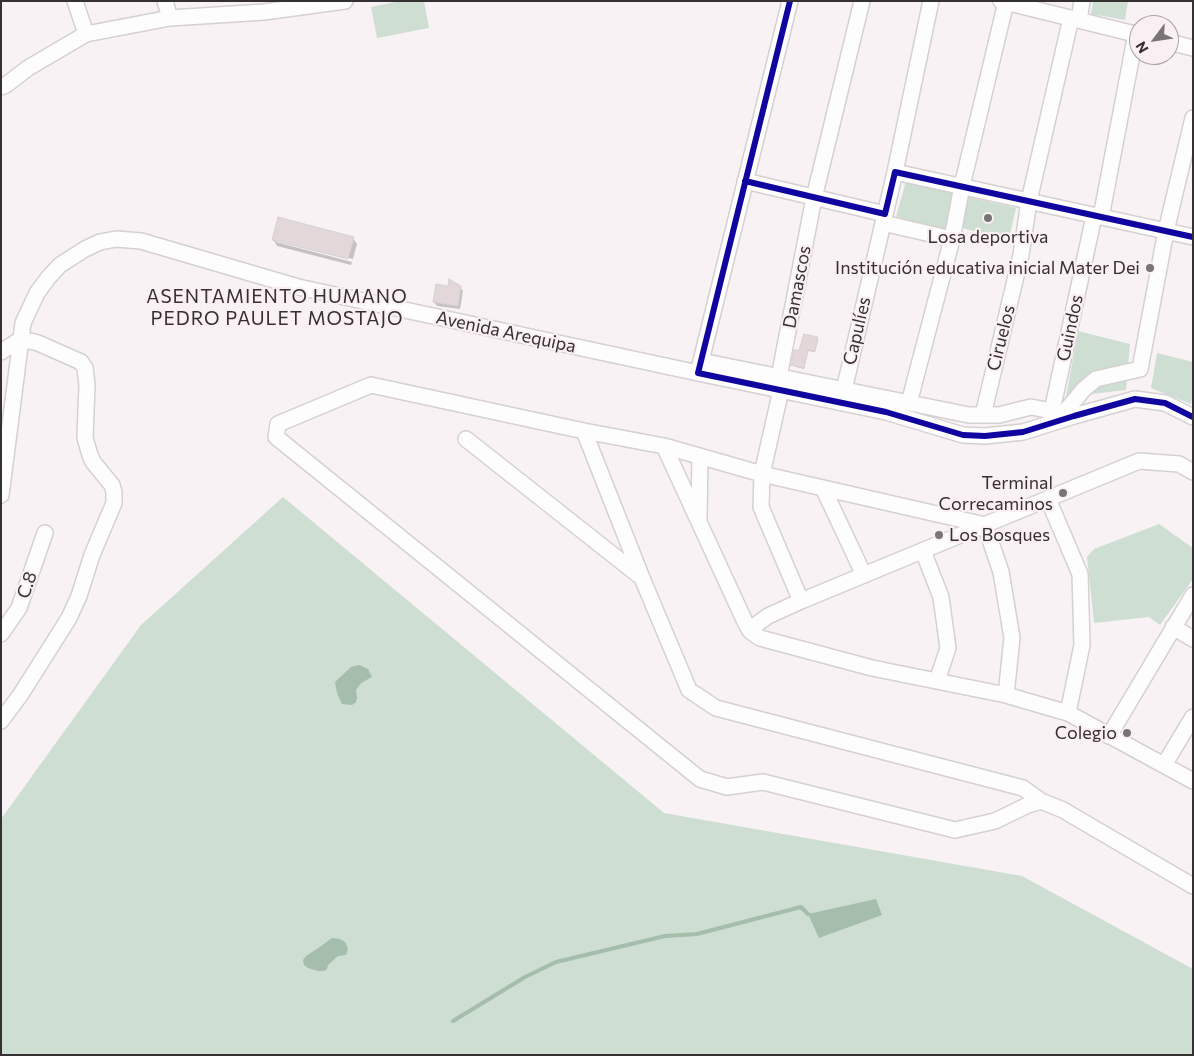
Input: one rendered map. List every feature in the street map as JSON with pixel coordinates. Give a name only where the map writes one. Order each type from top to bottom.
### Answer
[{"type":"street","points":[[75,1],[86,34]]},
{"type":"street","points":[[165,1],[170,18]]},
{"type":"street","points":[[3,81],[86,34],[170,18],[262,6],[345,1]]},
{"type":"street","points":[[699,367],[790,1]]},
{"type":"street","name":"Damascos","points":[[802,601],[761,507],[762,474],[814,198],[862,1]]},
{"type":"street","name":"Capulíes","points":[[844,390],[895,172],[931,1]]},
{"type":"street","name":"Ciruelos","points":[[982,415],[1021,256],[1028,201],[1075,19],[1082,1]]},
{"type":"street","points":[[909,403],[952,239],[1003,2],[1129,32]]},
{"type":"street","points":[[1179,44],[1193,48]]},
{"type":"street","name":"Guindos","points":[[1063,413],[1097,216],[1130,65]]},
{"type":"street","points":[[780,383],[844,390],[970,415],[999,414],[1031,407],[1063,413],[1084,389],[1096,379],[1140,369],[1166,232],[1193,118]]},
{"type":"street","points":[[895,172],[1193,237]]},
{"type":"street","points":[[745,181],[814,198],[952,239]]},
{"type":"street","name":"Avenida Arequipa","points":[[1,496],[23,323],[37,293],[60,264],[100,242],[116,239],[141,241],[298,287],[780,383],[963,435],[985,436],[1023,432],[1063,413],[1135,399],[1165,403],[1193,417]]},
{"type":"street","points":[[1,352],[21,339],[38,343],[81,362],[85,368],[86,385],[85,438],[93,462],[112,485],[114,492],[114,502],[92,555],[80,596],[69,618],[21,694],[1,721]]},
{"type":"street","points":[[985,525],[762,474],[664,446],[584,431],[371,385],[278,424],[276,437],[700,779],[727,787],[763,782],[954,830],[994,821],[1028,805],[1041,802]]},
{"type":"street","points":[[584,431],[689,690],[716,708],[1023,788],[1041,802],[1063,810],[1193,886]]},
{"type":"street","points":[[466,439],[642,578]]},
{"type":"street","points":[[664,446],[746,624],[750,631],[760,638],[872,668],[1006,695],[1068,713],[1193,781]]},
{"type":"street","points":[[699,522],[700,456]]},
{"type":"street","points":[[750,631],[768,616],[802,601],[1139,461],[1179,464],[1193,472]]},
{"type":"street","points":[[823,488],[864,575]]},
{"type":"street","points":[[1048,499],[1080,574],[1082,645],[1068,713]]},
{"type":"street","points":[[985,525],[1001,572],[1012,638],[1006,695]]},
{"type":"street","name":"C.8","points":[[1,634],[19,608],[44,533]]},
{"type":"street","points":[[923,551],[941,597],[948,648],[937,681]]},
{"type":"street","points":[[1109,736],[1193,594]]},
{"type":"street","points":[[1173,628],[1193,639]]},
{"type":"street","points":[[1164,765],[1193,717]]},
{"type":"shaded area","points":[[400,1],[424,1],[429,28],[377,38],[371,7]]},
{"type":"shaded area","points":[[1093,1],[1128,1],[1125,20],[1091,14]]},
{"type":"shaded area","points":[[906,181],[958,191],[949,230],[896,217]]},
{"type":"shaded area","name":"Losa deportiva","points":[[967,197],[1016,208],[1009,239],[961,228]]},
{"type":"shaded area","points":[[1078,331],[1130,344],[1126,390],[1066,397]]},
{"type":"shaded area","points":[[1157,353],[1193,362],[1191,404],[1151,388]]},
{"type":"shaded area","points":[[283,497],[664,813],[1022,876],[1193,969],[1193,1055],[1,1055],[1,819],[141,625]]},
{"type":"shaded area","points":[[1159,524],[1193,548],[1193,579],[1160,625],[1149,617],[1094,623],[1087,557],[1094,549]]},
{"type":"shaded area","points":[[359,665],[368,669],[372,677],[361,683],[356,690],[356,702],[352,705],[342,704],[335,682],[351,667]]},
{"type":"shaded area","points":[[876,899],[882,915],[819,938],[808,914]]},
{"type":"shaded area","points":[[332,938],[345,942],[348,949],[346,955],[338,956],[324,971],[308,968],[304,965],[303,960],[306,956]]},
{"type":"building","points":[[278,217],[354,237],[348,259],[272,240]]},
{"type":"building","points":[[449,279],[461,286],[458,306],[433,302],[436,284],[448,286]]},
{"type":"building","points":[[804,334],[818,337],[815,351],[808,350],[804,368],[787,364],[791,350],[799,350]]},
{"type":"waterway","points":[[453,1021],[525,977],[556,962],[665,936],[697,934],[801,907],[808,914]]},
{"type":"transit line","points":[[790,1],[698,373],[886,412],[963,435],[985,436],[1023,432],[1135,399],[1165,403],[1193,417]]},
{"type":"transit line","points":[[745,181],[885,214],[895,172],[1193,237]]},
{"type":"place","name":"Losa deportiva","points":[[988,218]]},
{"type":"place","name":"Institución educativa inicial Mater Dei","points":[[1150,268]]},
{"type":"place","name":"Terminal Correcaminos","points":[[1063,493]]},
{"type":"place","name":"Los Bosques","points":[[939,535]]},
{"type":"place","name":"Colegio","points":[[1127,733]]},
{"type":"district","name":"ASENTAMIENTO HUMANO PEDRO PAULET MOSTAJO","points":[[277,308]]}]
